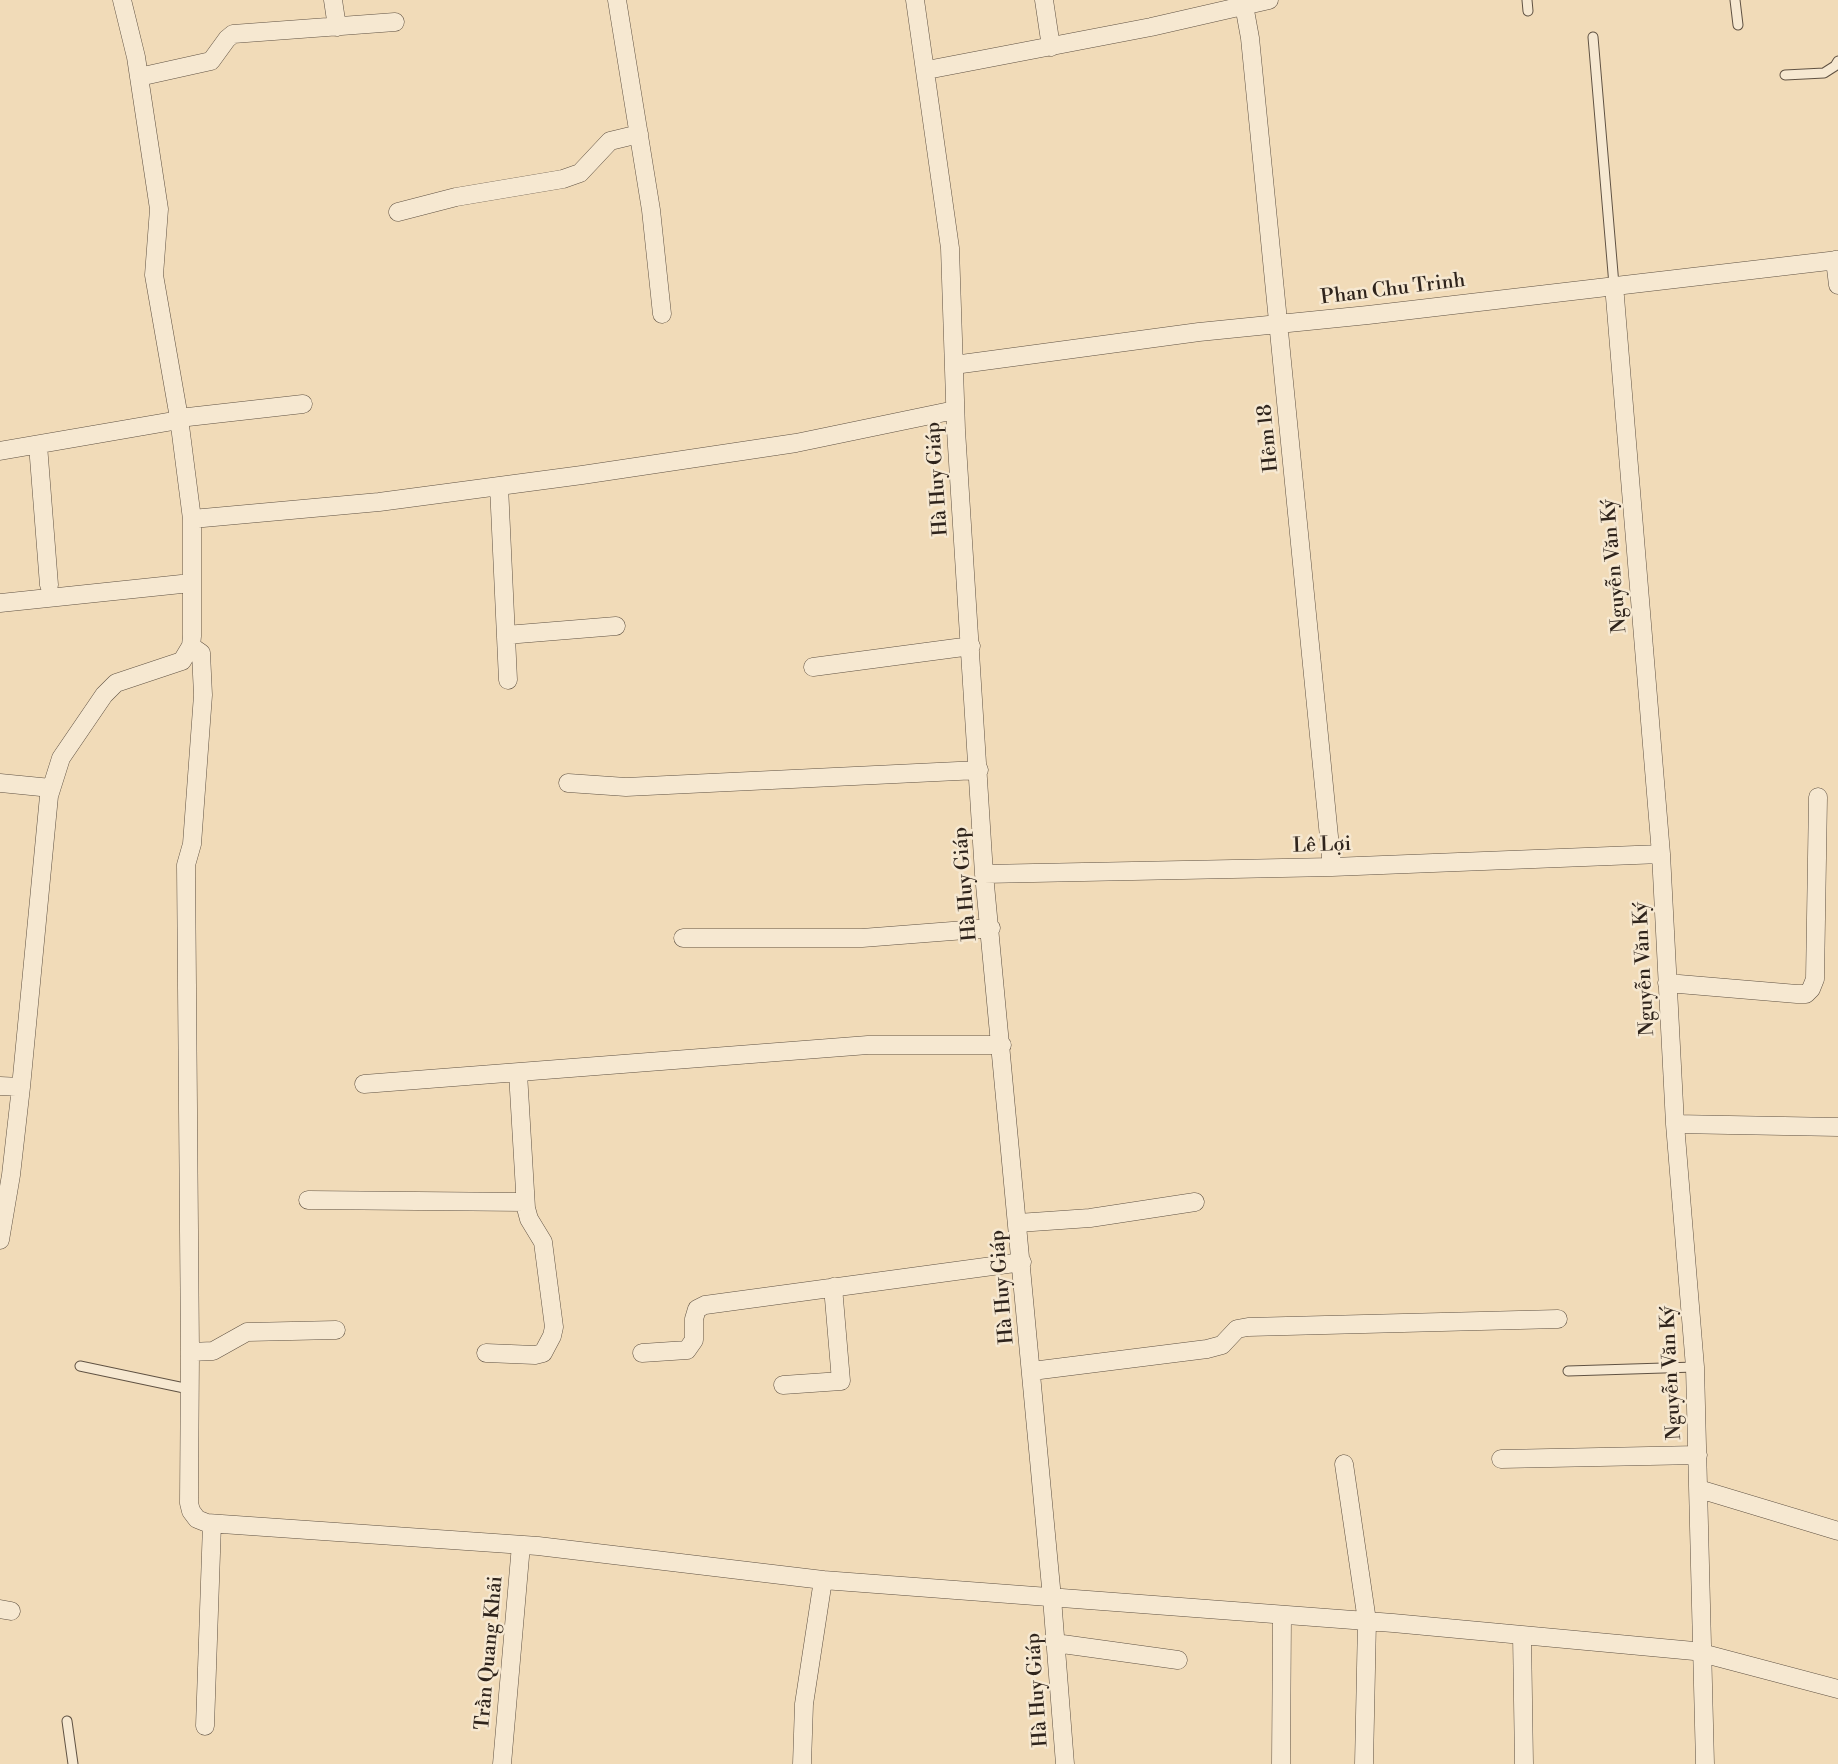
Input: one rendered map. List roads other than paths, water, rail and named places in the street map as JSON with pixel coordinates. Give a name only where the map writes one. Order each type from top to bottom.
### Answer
[{"type":"street","points":[[0,1240],[11,1175],[21,1087],[51,788],[61,758],[104,695],[116,683],[182,661],[191,646],[192,519],[179,419],[154,275],[159,209],[139,77],[122,0]]},
{"type":"street","points":[[333,0],[337,27]]},
{"type":"street","points":[[617,0],[651,210],[662,314]]},
{"type":"street","name":"Hà Huy Giáp","points":[[915,0],[927,70],[950,248],[955,410],[984,874],[991,928],[1032,1371],[1065,1764]]},
{"type":"street","points":[[1044,0],[1051,47]]},
{"type":"street","points":[[927,70],[1051,47],[1240,4],[1269,0]]},
{"type":"street","name":"Hẻm 18","points":[[1240,4],[1250,38],[1332,867]]},
{"type":"street","points":[[139,77],[211,61],[226,38],[233,34],[395,22]]},
{"type":"street","points":[[398,212],[456,197],[563,180],[580,173],[610,141],[638,134]]},
{"type":"street","points":[[1837,260],[1838,285]]},
{"type":"street","name":"Phan Chu Trinh","points":[[954,365],[1200,332],[1837,260]]},
{"type":"street","name":"Nguyễn Văn Ký","points":[[1614,284],[1661,854],[1675,1124],[1695,1367],[1705,1764]]},
{"type":"street","points":[[0,451],[179,419],[303,404]]},
{"type":"street","points":[[192,519],[379,502],[499,486],[796,443],[955,410]]},
{"type":"street","points":[[38,445],[54,591]]},
{"type":"street","points":[[499,486],[508,680]]},
{"type":"street","points":[[0,603],[54,591],[191,582]]},
{"type":"street","points":[[506,635],[616,626]]},
{"type":"street","points":[[191,646],[201,653],[203,695],[192,844],[186,865],[190,1352],[189,1503],[191,1511],[197,1519],[212,1524],[521,1545],[823,1580],[1367,1621],[1702,1652],[1838,1689]]},
{"type":"street","points":[[813,667],[970,646]]},
{"type":"street","points":[[568,783],[626,786],[979,770]]},
{"type":"street","points":[[0,783],[51,788]]},
{"type":"street","points":[[1667,983],[1797,994],[1806,994],[1811,989],[1815,979],[1818,797]]},
{"type":"street","name":"Lê Lợi","points":[[984,874],[1332,867],[1661,854]]},
{"type":"street","points":[[682,938],[862,938],[991,928]]},
{"type":"street","points":[[364,1084],[868,1045],[1002,1045]]},
{"type":"street","points":[[486,1354],[535,1355],[543,1353],[552,1336],[554,1327],[544,1250],[540,1236],[529,1219],[525,1202],[518,1073]]},
{"type":"street","points":[[0,1086],[21,1087]]},
{"type":"street","points":[[1675,1124],[1838,1127]]},
{"type":"street","points":[[308,1200],[525,1202]]},
{"type":"street","points":[[1018,1223],[1090,1218],[1195,1202]]},
{"type":"street","points":[[642,1353],[687,1350],[694,1340],[694,1318],[697,1310],[705,1305],[1022,1262]]},
{"type":"street","points":[[783,1386],[840,1381],[833,1288]]},
{"type":"street","points":[[1032,1371],[1207,1349],[1222,1345],[1237,1329],[1248,1327],[1558,1319]]},
{"type":"street","points":[[190,1352],[214,1351],[247,1332],[336,1330]]},
{"type":"street","points":[[1501,1459],[1698,1455]]},
{"type":"street","points":[[1344,1464],[1367,1621],[1364,1764]]},
{"type":"street","points":[[1699,1489],[1838,1531]]},
{"type":"street","points":[[204,1726],[212,1524]]},
{"type":"street","name":"Trần Quang Khải","points":[[502,1764],[521,1545]]},
{"type":"street","points":[[802,1764],[804,1704],[823,1580]]},
{"type":"street","points":[[1281,1764],[1282,1616]]},
{"type":"street","points":[[1522,1635],[1524,1764]]},
{"type":"street","points":[[1055,1643],[1178,1660]]},
{"type":"lane","points":[[1527,0],[1528,11]]},
{"type":"lane","points":[[1735,0],[1738,25]]},
{"type":"lane","points":[[1593,37],[1614,284]]},
{"type":"lane","points":[[1785,76],[1824,72],[1835,66],[1838,61]]},
{"type":"lane","points":[[80,1366],[189,1389]]},
{"type":"lane","points":[[1568,1372],[1695,1367]]},
{"type":"lane","points":[[67,1721],[73,1764]]}]
